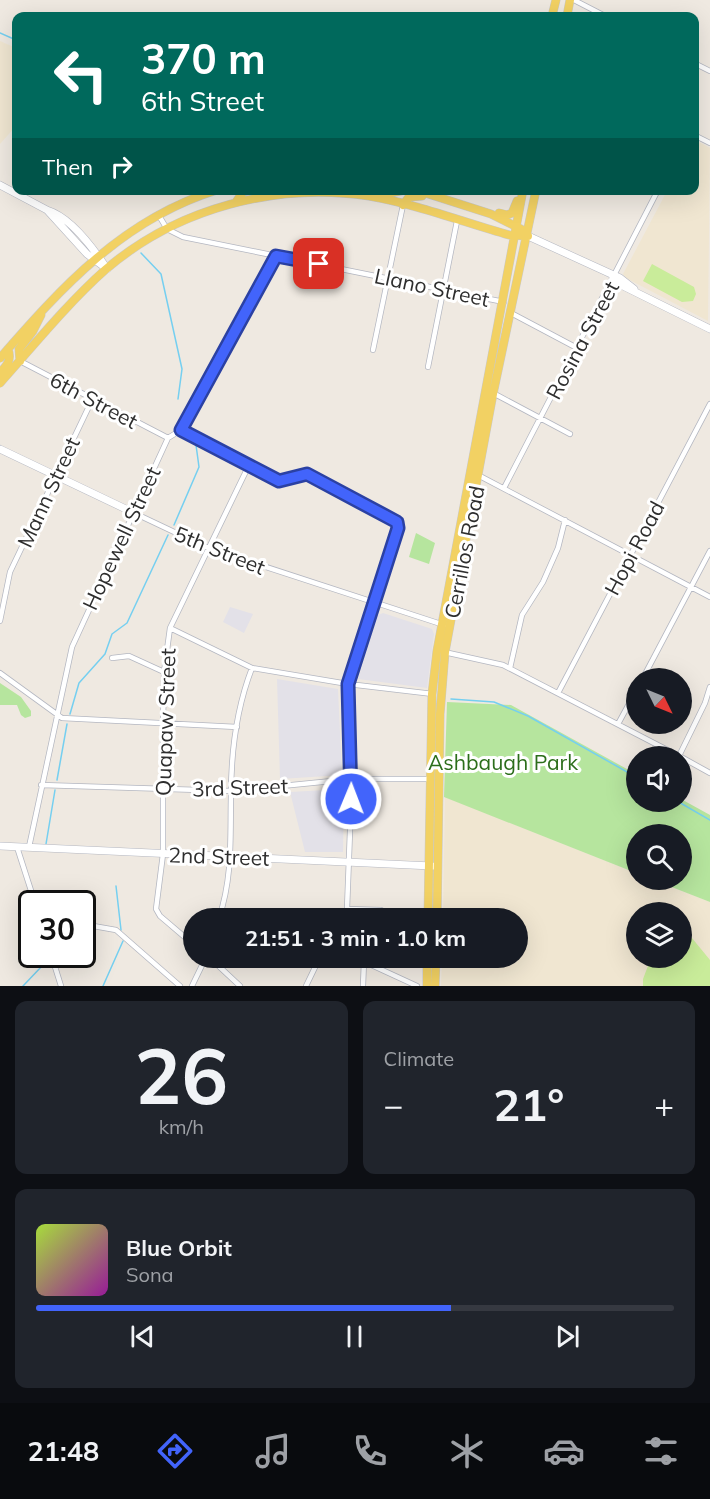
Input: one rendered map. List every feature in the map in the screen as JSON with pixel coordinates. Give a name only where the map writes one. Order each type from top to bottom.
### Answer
[{"type":"main road","points":[[0,358],[95,256],[158,214],[205,195]]},
{"type":"main road","points":[[240,202],[242,195]]},
{"type":"main road","points":[[240,202],[252,195]]},
{"type":"main road","points":[[0,384],[65,310],[107,269],[167,229],[198,215],[240,202],[278,195]]},
{"type":"main road","points":[[355,195],[404,205],[516,236],[528,236]]},
{"type":"main road","points":[[404,205],[409,197],[417,195],[443,202],[456,202]]},
{"type":"main road","points":[[433,195],[518,225],[528,236]]},
{"type":"main road","points":[[444,195],[507,215],[515,209],[517,195]]},
{"type":"main road","name":"Cerrillos Road","points":[[441,652],[450,626],[522,195]]},
{"type":"main road","name":"Cerrillos Road","points":[[489,392],[528,236],[535,195]]},
{"type":"main road","points":[[20,361],[19,348],[33,331],[46,306]]},
{"type":"main road","points":[[0,373],[10,359],[8,349]]},
{"type":"main road","name":"Cerrillos Road","points":[[436,908],[434,866],[435,779],[441,624],[474,473]]},
{"type":"main road","name":"Cerrillos Road","points":[[429,908],[434,866]]},
{"type":"main road","points":[[426,986],[427,968]]},
{"type":"main road","points":[[435,986],[436,968]]},
{"type":"street","points":[[572,0],[597,12]]},
{"type":"street","points":[[19,195],[47,210],[107,269]]},
{"type":"street","name":"Rosina Street","points":[[504,488],[655,195]]},
{"type":"street","points":[[373,350],[404,205]]},
{"type":"street","points":[[158,214],[167,229]]},
{"type":"street","points":[[428,368],[457,221]]},
{"type":"street","name":"Llano Street","points":[[167,229],[183,237],[444,288],[504,302]]},
{"type":"street","points":[[528,236],[710,329]]},
{"type":"street","points":[[168,438],[181,430],[276,256]]},
{"type":"street","points":[[510,312],[577,348]]},
{"type":"street","name":"6th Street","points":[[20,361],[168,438]]},
{"type":"street","points":[[489,392],[570,434]]},
{"type":"street","name":"Mann Street","points":[[0,621],[10,572],[93,398]]},
{"type":"street","name":"Hopi Road","points":[[558,693],[710,404]]},
{"type":"street","points":[[181,430],[279,481],[307,474],[391,518],[398,528],[348,684],[352,779],[347,908]]},
{"type":"street","name":"Hopewell Street","points":[[29,847],[72,648],[132,512],[168,438]]},
{"type":"street","name":"5th Street","points":[[0,449],[208,548],[450,626]]},
{"type":"street","name":"Quapaw Street","points":[[183,936],[160,916],[156,909],[163,854],[164,672],[170,628],[249,465]]},
{"type":"street","points":[[474,473],[710,597]]},
{"type":"street","points":[[510,668],[522,615],[543,582],[558,548],[566,520]]},
{"type":"street","points":[[648,668],[710,551]]},
{"type":"street","points":[[170,628],[252,668],[348,684],[437,694]]},
{"type":"street","points":[[441,652],[510,668],[661,746]]},
{"type":"street","points":[[112,658],[129,656],[164,672]]},
{"type":"street","points":[[222,908],[229,887],[231,791],[237,727],[243,692],[252,668]]},
{"type":"street","points":[[0,673],[56,715],[163,724],[237,727]]},
{"type":"street","points":[[685,746],[710,687]]},
{"type":"street","points":[[618,724],[626,709]]},
{"type":"street","points":[[692,763],[710,773]]},
{"type":"street","name":"3rd Street","points":[[41,785],[231,791],[352,779],[435,779]]},
{"type":"street","name":"2nd Street","points":[[0,846],[434,866]]},
{"type":"street","points":[[17,847],[31,890]]},
{"type":"street","points":[[96,926],[116,930],[180,986]]},
{"type":"street","points":[[55,968],[61,986]]},
{"type":"street","points":[[192,986],[201,968]]},
{"type":"street","points":[[220,968],[240,986]]},
{"type":"street","points":[[306,986],[315,968]]},
{"type":"street","points":[[363,986],[364,968]]},
{"type":"street","points":[[379,968],[417,986]]},
{"type":"shaded area","points":[[0,41],[12,46],[12,130],[0,144]]},
{"type":"shaded area","points":[[699,142],[710,148],[708,321],[626,278],[623,274],[665,195],[699,195]]},
{"type":"shaded area","points":[[230,607],[253,614],[244,633],[223,622]]},
{"type":"shaded area","points":[[383,613],[432,629],[434,634],[427,688],[358,679],[378,615]]},
{"type":"shaded area","points":[[277,679],[338,689],[342,775],[280,779]]},
{"type":"shaded area","points":[[344,789],[343,852],[305,852],[290,792]]},
{"type":"shaded area","points":[[445,797],[626,869],[626,890],[679,890],[710,902],[710,986],[441,986],[442,968],[528,968],[528,908],[443,908]]},
{"type":"green space","points":[[652,264],[694,287],[696,294],[693,301],[682,302],[643,281]]},
{"type":"green space","points":[[416,533],[435,543],[429,564],[409,557]]},
{"type":"green space","points":[[0,683],[21,697],[31,711],[31,716],[25,718],[21,715],[17,705],[0,705]]},
{"type":"green space","name":"Ashbaugh Park","points":[[447,702],[511,705],[626,768],[626,812],[692,812],[692,805],[710,815],[710,902],[679,890],[692,890],[692,824],[626,824],[626,869],[444,797]]},
{"type":"green space","points":[[692,938],[710,960],[710,986],[643,986],[647,968],[692,968]]},
{"type":"waterway","points":[[0,33],[12,38]]},
{"type":"waterway","points":[[141,253],[161,274],[182,369],[178,399]]},
{"type":"waterway","points":[[174,525],[199,467],[196,445]]},
{"type":"waterway","points":[[70,714],[79,683],[105,654],[112,634],[127,623],[168,535]]},
{"type":"waterway","points":[[451,699],[494,702],[528,716],[626,771]]},
{"type":"waterway","points":[[57,780],[67,724]]},
{"type":"waterway","points":[[46,844],[55,790]]},
{"type":"waterway","points":[[692,810],[710,820]]},
{"type":"waterway","points":[[116,886],[121,930]]},
{"type":"waterway","points":[[103,986],[123,941]]},
{"type":"waterway","points":[[23,986],[40,968]]},
{"type":"route","points":[[319,264],[276,256],[181,430],[279,481],[307,474],[397,522],[398,528],[348,684],[351,799]]}]
